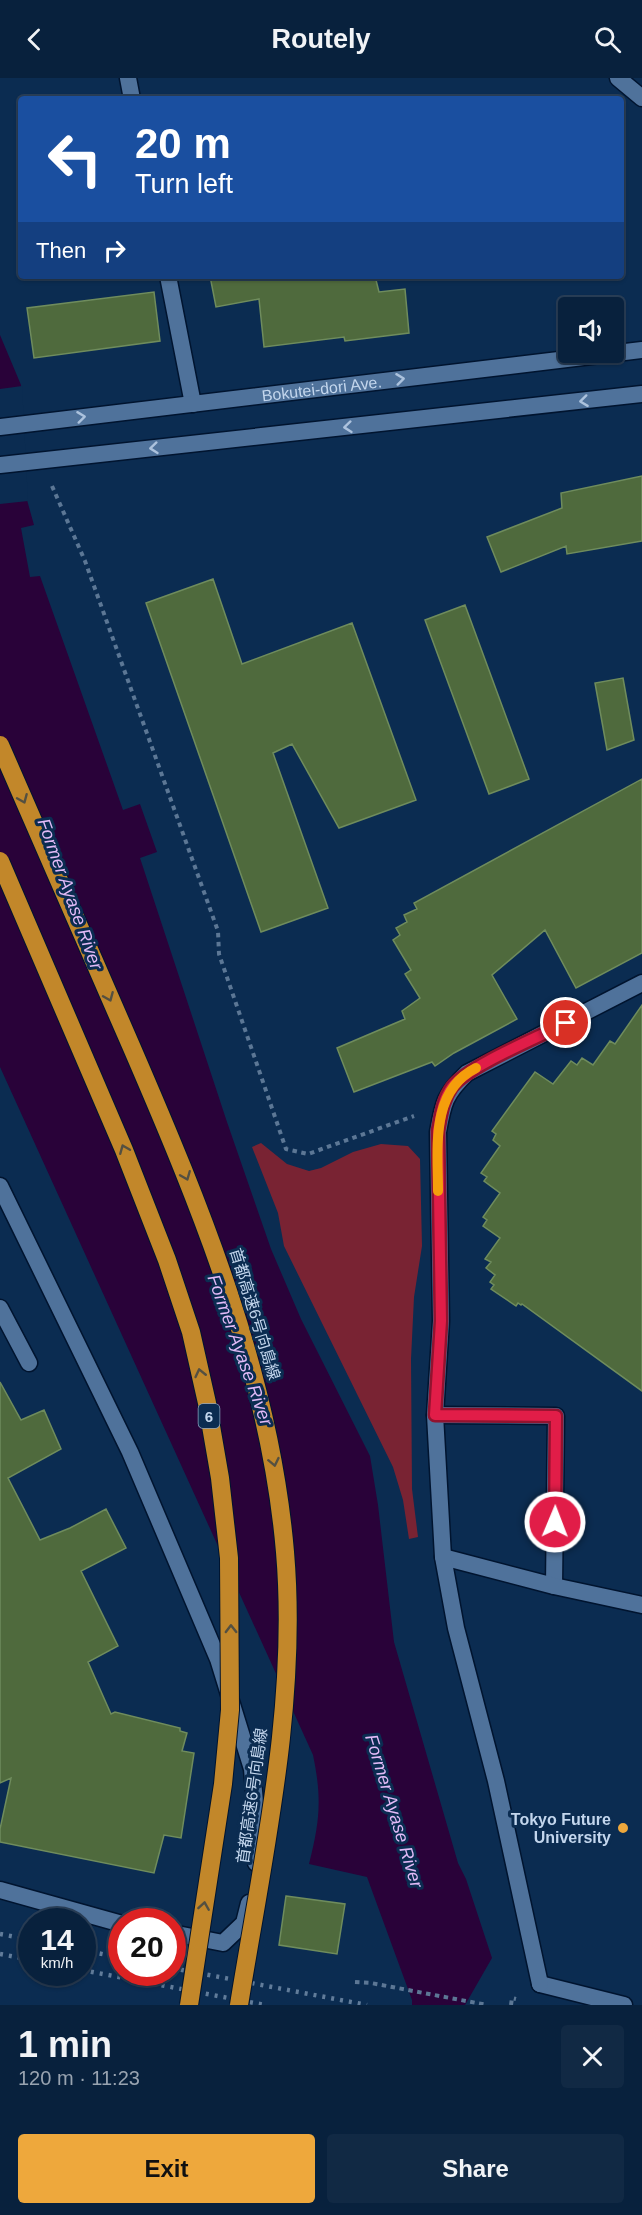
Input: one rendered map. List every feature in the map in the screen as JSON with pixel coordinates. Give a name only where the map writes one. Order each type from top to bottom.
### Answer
[{"type":"highway","name":"首都高速6号向島線","points":[[0,745],[166,1128],[211,1240],[258,1392],[276,1469],[286,1554],[287,1641],[284,1716],[239,2005]]},
{"type":"highway","name":"首都高速6号向島線","points":[[0,861],[124,1150],[167,1260],[191,1332],[207,1403],[220,1478],[229,1558],[230,1710],[223,1784],[189,2005]]},
{"type":"street","points":[[128,78],[131,96]]},
{"type":"street","points":[[618,78],[642,98]]},
{"type":"street","points":[[169,279],[193,404]]},
{"type":"street","name":"Bokutei-dori Ave.","points":[[0,427],[642,350]]},
{"type":"street","points":[[0,465],[642,394]]},
{"type":"street","points":[[624,2005],[540,1984],[496,1781],[456,1628],[443,1557],[435,1415],[441,1321],[438,1131],[442,1106],[452,1087],[466,1073],[642,983]]},
{"type":"street","points":[[0,1186],[130,1452],[219,1659],[252,1769],[258,1835],[255,1884],[244,1923],[224,1943],[186,1936]]},
{"type":"street","points":[[0,1308],[29,1363]]},
{"type":"street","points":[[435,1415],[556,1416],[554,1586]]},
{"type":"street","points":[[443,1557],[554,1586],[642,1605]]},
{"type":"street","points":[[0,1890],[108,1920]]},
{"type":"path","points":[[33,462],[85,561],[218,931],[219,954],[286,1149],[308,1154],[442,1106]]},
{"type":"path","points":[[355,1982],[487,2005]]},
{"type":"path","points":[[511,2005],[512,1998]]},
{"type":"shaded area","points":[[261,1143],[287,1164],[309,1171],[321,1168],[353,1152],[381,1144],[408,1146],[420,1159],[422,1246],[414,1297],[411,1359],[412,1489],[418,1537],[409,1539],[403,1500],[393,1467],[284,1246],[278,1213],[252,1147]]},
{"type":"water","name":"Former Ayase River","points":[[0,335],[21,385],[27,500],[34,525],[21,528],[30,577],[40,576],[123,810],[140,804],[157,852],[140,858],[271,1249],[301,1319],[370,1456],[394,1642],[458,1863],[466,1879],[492,1958],[465,2005],[412,2005],[367,1877],[309,1864],[316,1835],[319,1797],[313,1755],[0,1067]]},
{"type":"pier","points":[[22,386],[28,501],[0,504],[0,389]]},
{"type":"building","points":[[211,279],[376,279],[379,292],[405,289],[409,333],[345,341],[344,337],[264,347],[259,299],[216,307]]},
{"type":"building","points":[[154,292],[160,341],[34,358],[27,308]]},
{"type":"building","points":[[642,476],[642,541],[567,554],[566,546],[501,572],[487,537],[562,508],[561,493]]},
{"type":"building","points":[[213,579],[242,664],[352,623],[416,800],[339,828],[292,744],[273,753],[328,908],[261,932],[146,603]]},
{"type":"building","points":[[465,605],[529,779],[489,794],[425,620]]},
{"type":"building","points":[[623,678],[634,740],[607,750],[595,683]]},
{"type":"building","points":[[642,779],[642,953],[576,988],[545,930],[492,975],[517,1019],[454,1053],[435,1066],[432,1062],[354,1092],[337,1048],[405,1019],[402,1011],[420,998],[405,974],[411,970],[393,940],[400,935],[396,928],[407,922],[404,915],[417,909],[414,903]]},
{"type":"building","points":[[642,1005],[642,1391],[522,1304],[518,1303],[516,1306],[491,1289],[494,1285],[490,1282],[495,1275],[486,1268],[491,1262],[485,1259],[500,1238],[483,1226],[487,1220],[483,1217],[500,1193],[484,1181],[487,1177],[481,1173],[500,1146],[493,1140],[496,1134],[492,1131],[535,1072],[553,1084],[571,1061],[577,1065],[582,1058],[593,1065],[610,1041],[615,1044]]},
{"type":"building","points":[[0,1382],[21,1420],[44,1410],[61,1449],[8,1478],[40,1540],[70,1528],[106,1509],[126,1548],[81,1571],[118,1646],[88,1662],[111,1714],[115,1712],[180,1728],[180,1731],[187,1733],[182,1751],[194,1753],[181,1838],[164,1835],[154,1873],[0,1842],[0,1829],[11,1778],[0,1783]]},
{"type":"building","points":[[286,1896],[345,1904],[337,1954],[279,1945]]},
{"type":"railway","points":[[0,1934],[18,1937]]},
{"type":"railway","points":[[96,1953],[108,1955]]},
{"type":"railway","points":[[0,1954],[18,1957]]},
{"type":"railway","points":[[186,1971],[367,2005]]},
{"type":"railway","points":[[96,1973],[265,2005]]},
{"type":"slow traffic","points":[[438,1191],[438,1131],[442,1106],[452,1087],[466,1073],[476,1068]]},
{"type":"place","name":"Tokyo Future University","points":[[623,1828]]},
{"type":"route","points":[[555,1522],[556,1416],[435,1415],[441,1321],[438,1131],[442,1106],[452,1087],[466,1073],[566,1023]]}]
